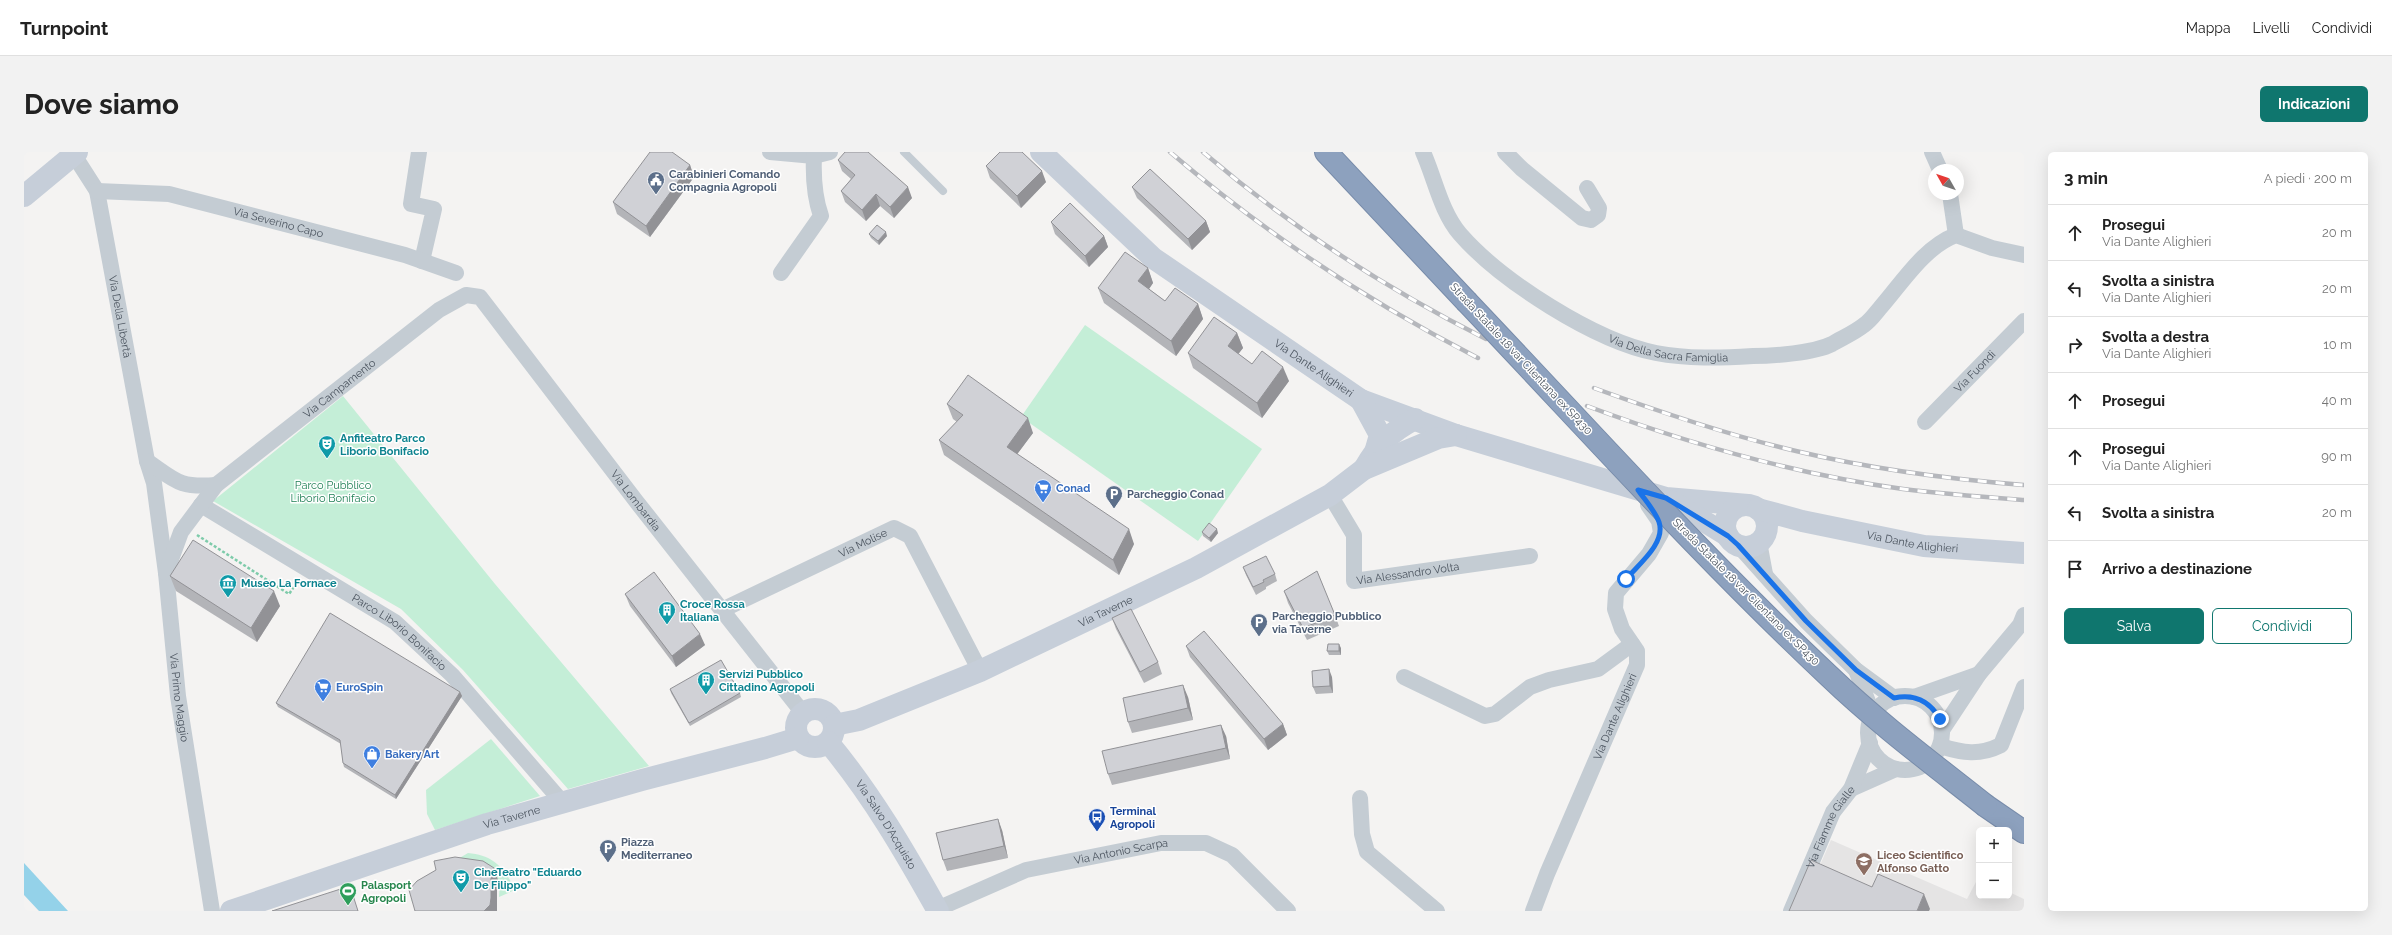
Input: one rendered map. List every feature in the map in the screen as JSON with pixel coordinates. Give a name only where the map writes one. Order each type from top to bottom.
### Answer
[{"type":"highway","name":"Strada Statale 18 var Cilentana ex SP430","points":[[1326,152],[1720,570],[1829,677],[1900,738],[1986,806],[2024,832]]},
{"type":"street","points":[[419,152],[411,204],[434,209],[422,261]]},
{"type":"street","points":[[770,152],[814,156],[830,152]]},
{"type":"street","name":"Via Dante Alighieri","points":[[1041,152],[1153,258],[1360,400],[1456,435],[1666,498],[1753,507],[1802,521],[1924,546],[2024,552]]},
{"type":"street","name":"Via Della Sacra Famiglia","points":[[1423,152],[1447,215],[1460,234],[1482,256],[1520,288],[1579,322],[1623,344],[1656,353],[1703,358],[1779,356],[1830,345],[1864,325],[1927,254],[1943,240],[1956,235]]},
{"type":"street","points":[[1505,152],[1522,169],[1582,218],[1591,220],[1598,215],[1599,208],[1587,188]]},
{"type":"street","points":[[1932,152],[1937,164]]},
{"type":"street","points":[[24,196],[74,153]]},
{"type":"street","name":"Via Della Libertà","points":[[74,153],[97,191],[147,461],[154,483]]},
{"type":"street","points":[[781,273],[821,216],[814,192],[814,156]]},
{"type":"street","name":"Via Severino Capo","points":[[97,191],[169,194],[422,261],[456,273]]},
{"type":"street","points":[[1951,200],[1956,235],[1992,248],[2024,255]]},
{"type":"street","name":"Via Campamento","points":[[166,573],[185,527],[216,485],[439,310],[466,295]]},
{"type":"street","name":"Via Lombardia","points":[[466,295],[480,296],[491,309],[802,713]]},
{"type":"street","name":"Via Fuondi","points":[[1925,422],[2024,321]]},
{"type":"street","name":"Via Taverne","points":[[1360,400],[1380,435],[1386,453]]},
{"type":"street","name":"Via Taverne","points":[[831,734],[859,720],[980,671],[1196,568],[1330,495],[1386,453],[1396,428],[1415,419]]},
{"type":"street","points":[[1386,453],[1438,438],[1456,435]]},
{"type":"street","points":[[147,461],[181,484],[193,487],[216,485]]},
{"type":"street","name":"Via Primo Maggio","points":[[154,483],[166,573],[178,696],[212,911]]},
{"type":"street","name":"Via Dante Alighieri","points":[[1533,911],[1546,874],[1637,665],[1637,651],[1622,629],[1615,609],[1616,593],[1649,554],[1661,533],[1659,521],[1638,490]]},
{"type":"street","name":"Via Alessandro Volta","points":[[1330,495],[1354,534],[1354,581],[1530,556]]},
{"type":"street","points":[[1666,498],[1748,538],[1802,521]]},
{"type":"street","name":"Parco Liborio Bonifacio","points":[[201,504],[395,622],[452,675],[563,803]]},
{"type":"street","points":[[1748,538],[1766,519],[1753,507],[1736,508],[1727,517],[1725,523],[1748,538],[1765,574],[1806,621],[1856,670],[1894,698]]},
{"type":"street","name":"Via Molise","points":[[722,610],[894,528],[910,536],[980,671]]},
{"type":"street","points":[[1851,789],[1896,769],[1918,768],[1927,763],[1940,746],[1942,730],[1979,674],[2020,624],[2024,614]]},
{"type":"street","points":[[1404,677],[1485,716],[1495,714],[1530,687],[1549,680],[1598,669],[1632,644]]},
{"type":"street","points":[[1856,670],[1873,714]]},
{"type":"street","points":[[1896,769],[1884,763],[1875,755],[1870,743],[1868,733],[1873,714],[1879,707],[1894,698],[1914,697],[1979,674]]},
{"type":"street","points":[[1940,746],[1961,752],[1987,752],[2000,745],[2024,688]]},
{"type":"street","points":[[1914,697],[1925,701],[1934,709],[1942,730]]},
{"type":"street","points":[[819,709],[829,715],[831,734],[823,746],[806,746],[798,738],[796,722],[802,713],[808,710],[819,709]]},
{"type":"street","name":"Via Salvo D'Acquisto","points":[[831,734],[855,775],[894,833],[937,910]]},
{"type":"street","name":"Via Taverne","points":[[231,911],[409,850],[563,803],[798,738]]},
{"type":"street","name":"Via Fiamme Gialle","points":[[1791,911],[1833,812],[1851,789],[1870,743]]},
{"type":"street","points":[[1360,798],[1362,834],[1367,852],[1437,911]]},
{"type":"street","name":"Via Antonio Scarpa","points":[[937,910],[1026,870],[1161,843],[1206,843],[1232,855],[1288,911]]},
{"type":"lane","points":[[904,152],[943,192]]},
{"type":"path","points":[[185,527],[289,594],[306,568]]},
{"type":"shaded area","name":"Liceo Scientifico Alfonso Gatto","points":[[1831,840],[1967,899],[1976,882],[1976,899],[2012,899],[2012,893],[2024,899],[2024,911],[1800,911]]},
{"type":"green space","points":[[1085,325],[1262,449],[1198,541],[1021,417]]},
{"type":"green space","name":"Parco Pubblico Liborio Bonifacio","points":[[343,396],[495,584],[649,766],[568,789],[463,670],[401,609],[213,501]]},
{"type":"green space","points":[[491,739],[540,796],[435,830],[427,814],[426,790]]},
{"type":"green space","points":[[468,853],[477,854],[497,864],[507,875],[515,890],[499,897],[500,881],[489,875],[414,902],[411,901],[436,872]]},
{"type":"water","points":[[24,863],[68,911],[39,911],[24,895]]},
{"type":"building","name":"Carabinieri Comando Compagnia Agropoli","points":[[650,152],[672,152],[690,165],[646,226],[613,202]]},
{"type":"building","points":[[845,152],[868,152],[908,187],[890,207],[876,194],[862,210],[841,191],[855,175],[838,160]]},
{"type":"building","points":[[1000,152],[1022,152],[1042,171],[1017,196],[986,166]]},
{"type":"building","points":[[1150,169],[1206,221],[1188,239],[1132,187]]},
{"type":"building","points":[[1070,203],[1104,236],[1085,256],[1051,222]]},
{"type":"building","points":[[877,225],[886,232],[878,241],[869,234]]},
{"type":"building","points":[[1125,252],[1148,268],[1138,281],[1165,301],[1175,288],[1198,304],[1171,341],[1098,288]]},
{"type":"building","points":[[1214,317],[1237,333],[1228,346],[1252,364],[1262,351],[1283,367],[1257,403],[1188,353]]},
{"type":"building","points":[[968,375],[1028,418],[1007,447],[1129,529],[1113,560],[939,440],[963,415],[947,404]]},
{"type":"building","points":[[1209,523],[1217,529],[1209,538],[1202,532]]},
{"type":"building","name":"Museo La Fornace","points":[[193,540],[274,591],[251,628],[170,576]]},
{"type":"building","points":[[1266,556],[1275,574],[1263,580],[1264,582],[1253,587],[1243,567]]},
{"type":"building","points":[[1317,571],[1335,615],[1303,628],[1284,591]]},
{"type":"building","name":"Croce Rossa Italiana","points":[[654,572],[700,634],[672,656],[625,594]]},
{"type":"building","points":[[1131,609],[1158,662],[1140,672],[1112,618]]},
{"type":"building","points":[[330,613],[460,692],[395,795],[343,763],[340,740],[276,703]]},
{"type":"building","points":[[1204,631],[1283,724],[1264,739],[1186,646]]},
{"type":"building","points":[[1328,644],[1339,644],[1339,651],[1327,651]]},
{"type":"building","name":"Servizi Pubblico Cittadino Agropoli","points":[[721,660],[740,693],[689,723],[670,689]]},
{"type":"building","points":[[1329,669],[1330,686],[1313,687],[1312,671]]},
{"type":"building","points":[[1183,685],[1188,708],[1128,722],[1123,698]]},
{"type":"building","points":[[1221,725],[1226,748],[1108,774],[1102,751]]},
{"type":"building","points":[[998,819],[1004,846],[943,860],[936,833]]},
{"type":"building","name":"CineTeatro \"Eduardo De Filippo\"","points":[[455,857],[483,861],[494,868],[491,876],[490,905],[484,911],[415,911],[409,890],[417,881],[436,870],[434,861]]},
{"type":"building","points":[[1811,860],[1872,887],[1878,874],[1924,894],[1917,911],[1789,911]]},
{"type":"building","points":[[350,886],[358,911],[272,911]]},
{"type":"railway","points":[[1170,152],[1206,182],[1280,238],[1318,264],[1396,313],[1478,358]]},
{"type":"railway","points":[[1203,152],[1269,205],[1339,254],[1411,299],[1486,339]]},
{"type":"railway","points":[[1594,388],[1669,414],[1770,445],[1881,468],[1966,480],[2024,485]]},
{"type":"railway","points":[[1587,406],[1703,445],[1822,475],[1903,489],[2024,500]]},
{"type":"place","name":"Carabinieri Comando Compagnia Agropoli","points":[[656,195]]},
{"type":"place","name":"Anfiteatro Parco Liborio Bonifacio","points":[[327,459]]},
{"type":"place","name":"Conad","points":[[1043,503]]},
{"type":"place","name":"Parcheggio Conad","points":[[1114,509]]},
{"type":"place","name":"Museo La Fornace","points":[[228,598]]},
{"type":"place","name":"Croce Rossa Italiana","points":[[667,625]]},
{"type":"place","name":"Parcheggio Pubblico via Taverne","points":[[1259,637]]},
{"type":"place","name":"Servizi Pubblico Cittadino Agropoli","points":[[706,695]]},
{"type":"place","name":"EuroSpin","points":[[323,702]]},
{"type":"place","name":"Bakery Art","points":[[372,769]]},
{"type":"place","name":"Terminal Agropoli","points":[[1097,832]]},
{"type":"place","name":"Piazza Mediterraneo","points":[[608,863]]},
{"type":"place","name":"Liceo Scientifico Alfonso Gatto","points":[[1864,876]]},
{"type":"place","name":"CineTeatro \"Eduardo De Filippo\"","points":[[461,893]]},
{"type":"place","name":"Palasport Agropoli","points":[[348,906]]},
{"type":"route","points":[[1626,579],[1649,554],[1657,543],[1661,533],[1659,521],[1638,490],[1666,498],[1728,536],[1738,545],[1806,621],[1856,670],[1894,698],[1904,696],[1914,697],[1925,701],[1934,709],[1940,719]]}]
